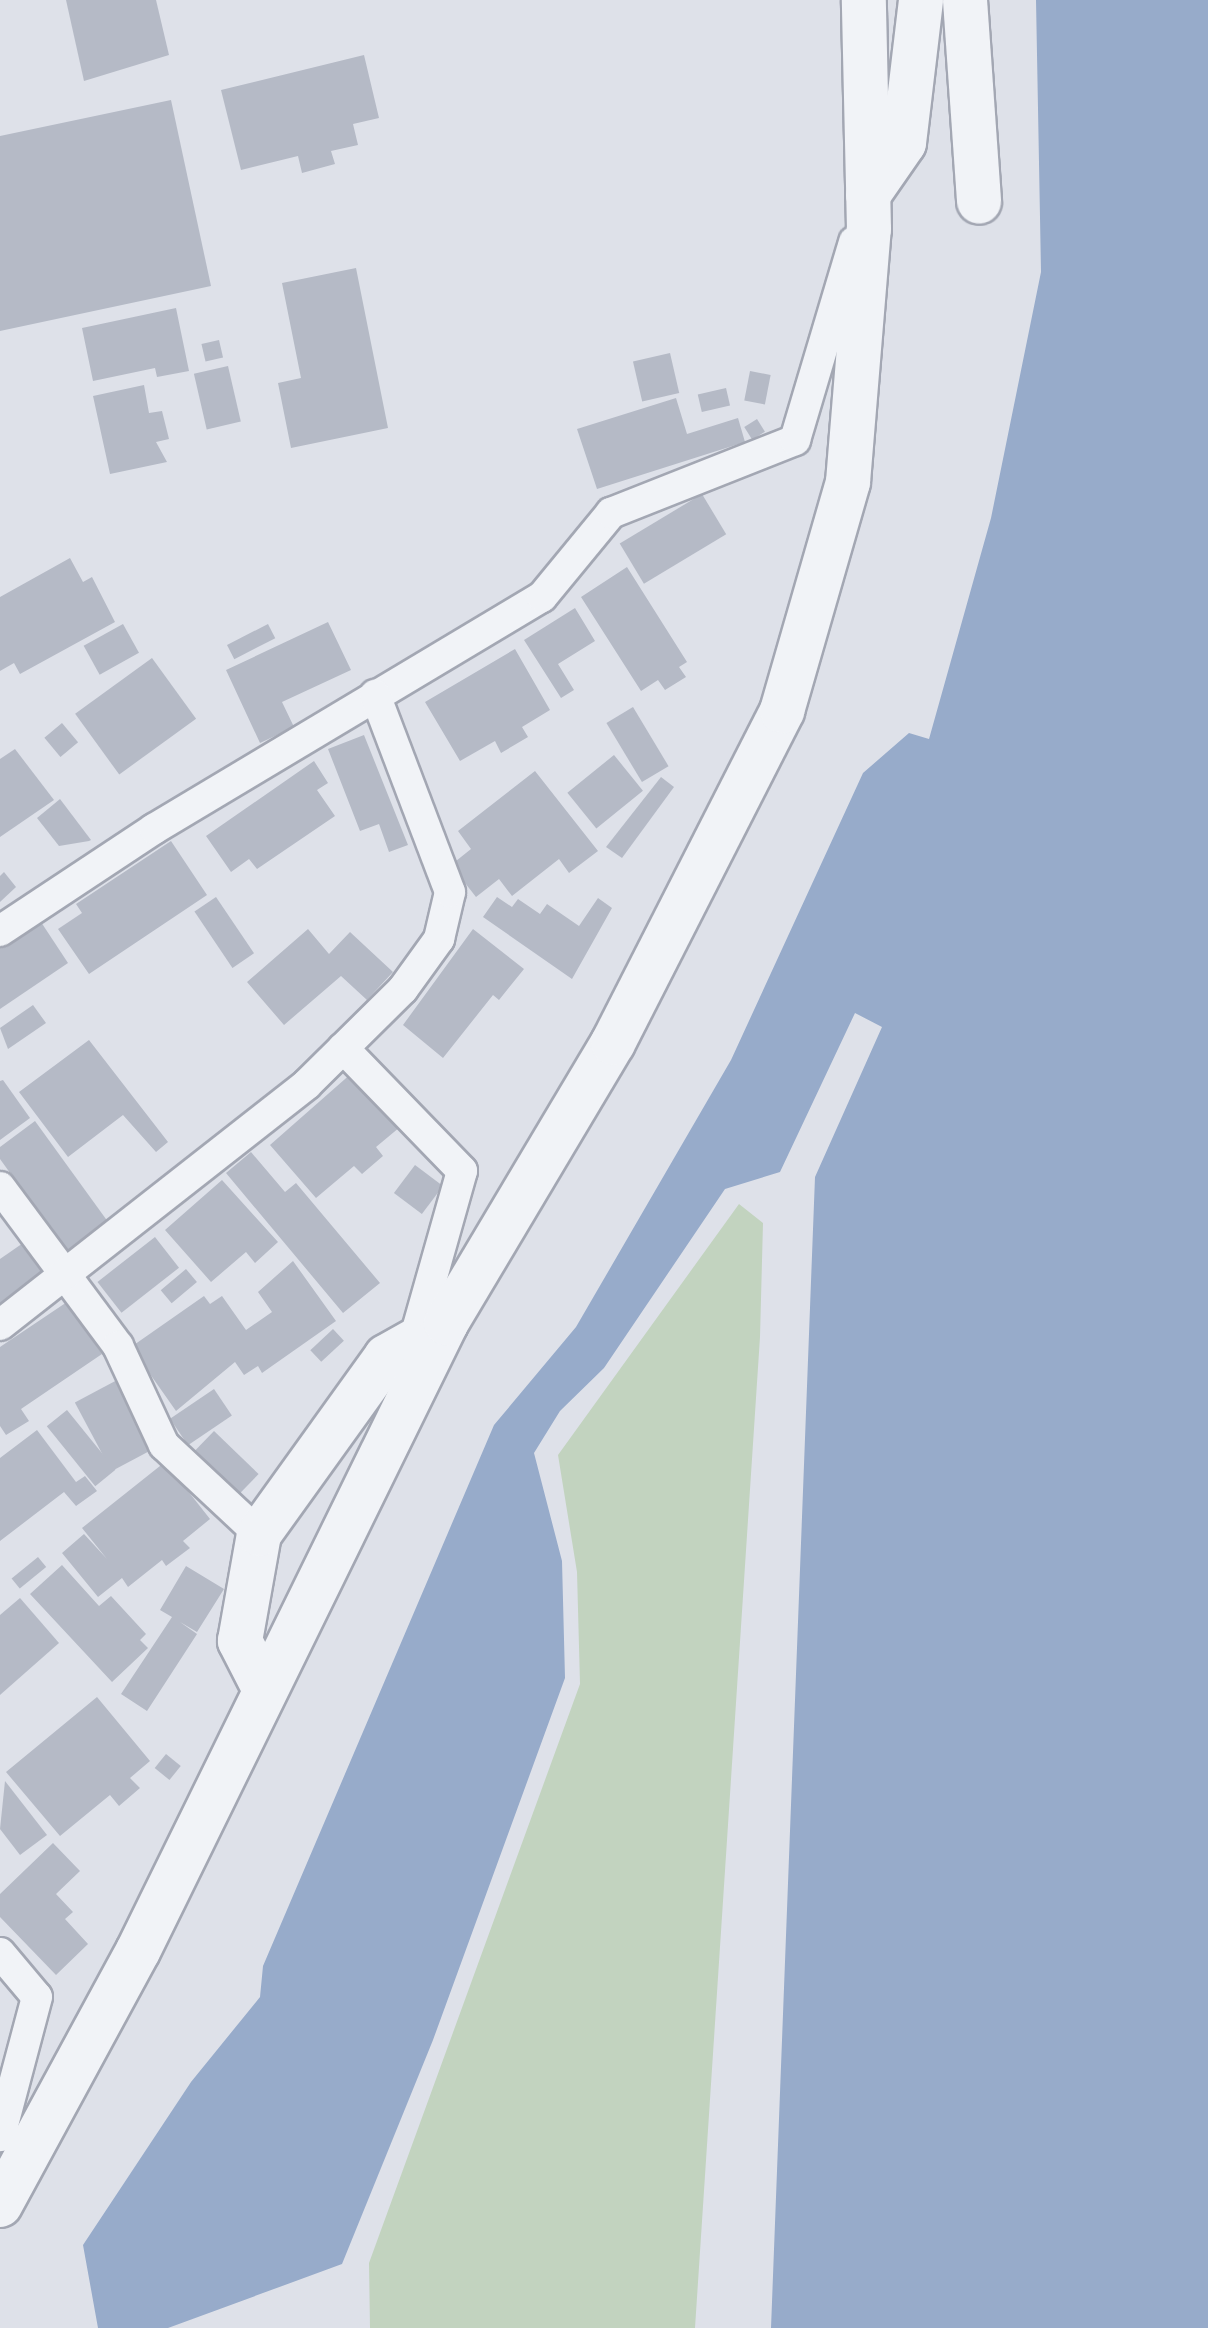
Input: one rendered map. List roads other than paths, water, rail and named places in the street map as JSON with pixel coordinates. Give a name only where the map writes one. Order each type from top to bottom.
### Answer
[{"type":"street","points":[[0,2205],[138,1951],[430,1332],[613,1043],[782,711],[848,482],[864,331],[868,195],[864,0]]},
{"type":"street","points":[[868,195],[904,143],[921,0]]},
{"type":"street","points":[[965,0],[979,202]]},
{"type":"street","points":[[264,1688],[240,1641],[259,1534],[386,1357],[430,1332]]},
{"type":"lane","points":[[0,931],[375,695],[542,597],[611,513],[795,440],[868,195]]},
{"type":"lane","points":[[0,1325],[65,1279],[343,1048],[403,989],[439,939],[450,892],[375,695]]},
{"type":"lane","points":[[343,1048],[462,1171],[430,1332]]},
{"type":"lane","points":[[0,1187],[65,1279],[118,1346],[164,1445],[259,1534]]},
{"type":"lane","points":[[0,1953],[37,1997],[0,2136]]},
{"type":"water","points":[[1036,0],[1208,0],[1208,2328],[771,2328],[815,1177],[882,1027],[855,1013],[780,1172],[725,1189],[604,1368],[560,1411],[534,1453],[562,1561],[565,1678],[433,2040],[342,2264],[168,2328],[98,2328],[83,2245],[191,2082],[260,1997],[263,1966],[494,1425],[576,1327],[731,1060],[863,773],[909,733],[929,739],[991,518],[1041,272]]}]
